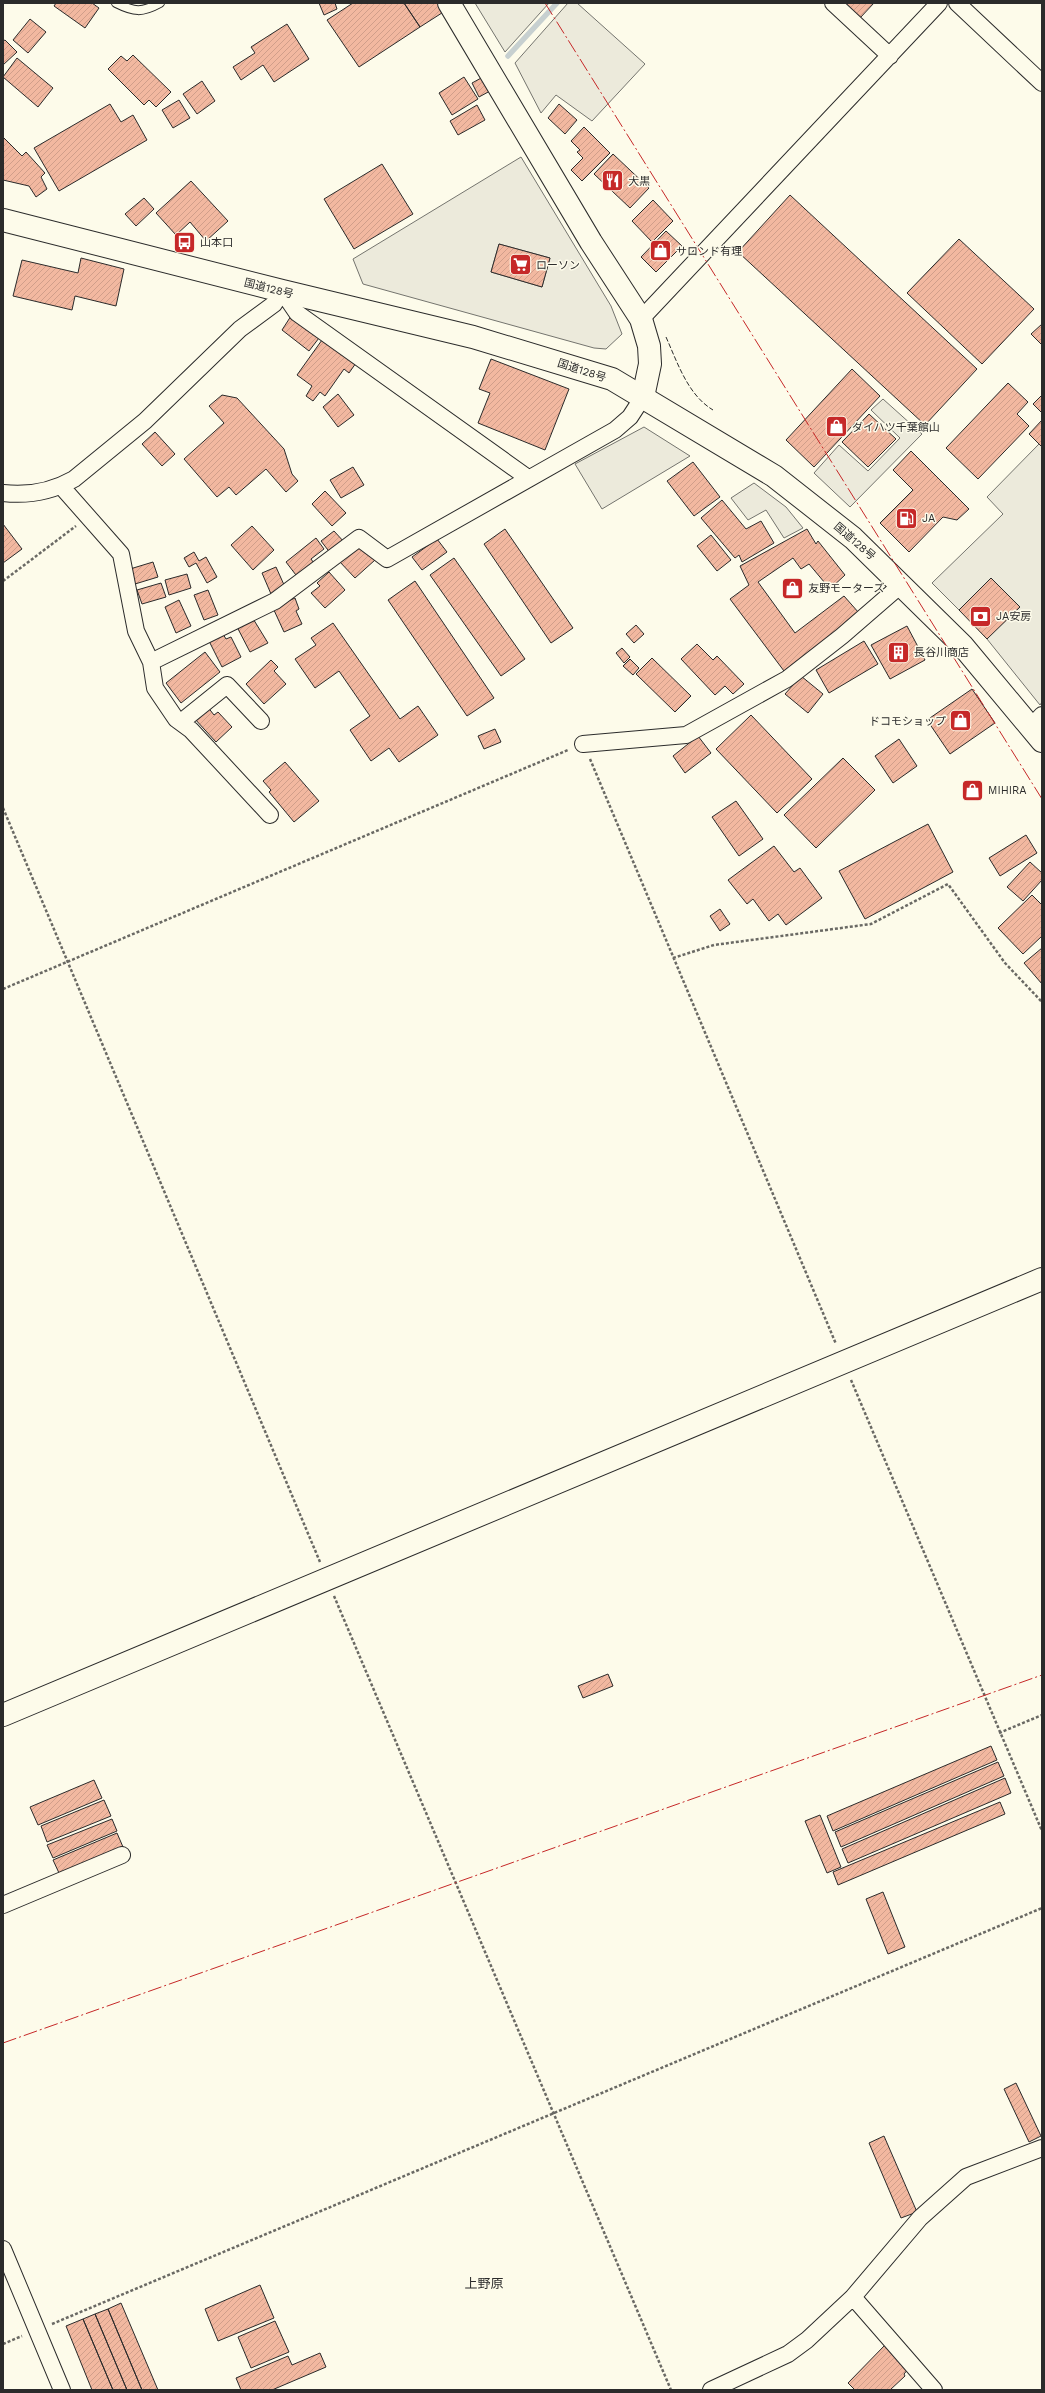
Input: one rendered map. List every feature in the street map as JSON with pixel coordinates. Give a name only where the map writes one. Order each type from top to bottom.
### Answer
[{"type":"main road","points":[[449,3],[591,242],[641,319],[649,346],[650,364],[643,397]]},
{"type":"main road","name":"国道128号","points":[[3,220],[282,291],[473,337],[612,379],[774,476],[853,538],[902,584],[962,645],[1038,727]]},
{"type":"main road","points":[[3,1715],[326,1578],[844,1363],[1042,1279]]},
{"type":"street","points":[[833,3],[890,56]]},
{"type":"street","points":[[641,319],[939,3]]},
{"type":"street","points":[[957,3],[1042,83]]},
{"type":"street","points":[[3,493],[36,493],[61,486],[74,479],[113,450],[146,421],[240,329],[274,304],[282,291],[297,314],[528,478]]},
{"type":"street","points":[[151,662],[275,601],[359,538],[387,559],[615,430],[630,417],[643,397]]},
{"type":"street","points":[[61,486],[87,518],[121,554],[136,632],[151,662],[155,688],[181,722],[191,730],[270,815]]},
{"type":"street","points":[[583,744],[686,735],[787,679],[842,636],[902,584]]},
{"type":"street","points":[[181,722],[227,685],[261,721]]},
{"type":"street","points":[[3,1905],[122,1855]]},
{"type":"street","points":[[711,2390],[788,2354],[807,2340],[853,2297],[920,2218],[966,2177],[1042,2148]]},
{"type":"street","points":[[3,2249],[62,2390]]},
{"type":"street","points":[[853,2297],[934,2390]]},
{"type":"lane","points":[[116,3],[129,10],[146,11],[160,3]]},
{"type":"path","points":[[3,581],[87,518]]},
{"type":"path","points":[[3,989],[583,744],[1042,1831]]},
{"type":"path","points":[[3,808],[326,1578],[671,2390]]},
{"type":"path","points":[[673,958],[714,945],[871,924],[948,884],[1005,963],[1042,1002]]},
{"type":"path","points":[[999,1732],[1042,1715]]},
{"type":"path","points":[[3,2344],[1042,1908]]},
{"type":"shaded area","points":[[475,3],[549,3],[505,52]]},
{"type":"shaded area","points":[[568,3],[577,3],[645,64],[592,121],[556,95],[541,113],[515,63]]},
{"type":"shaded area","points":[[521,157],[611,306],[622,334],[606,349],[594,348],[363,284],[353,259]],"holes":[[[499,244],[550,258],[542,287],[491,272]]]},
{"type":"shaded area","points":[[883,399],[922,434],[850,507],[814,473],[839,445],[868,471],[900,438],[871,410]]},
{"type":"shaded area","points":[[644,427],[690,456],[602,509],[575,464]]},
{"type":"shaded area","points":[[1039,444],[1042,447],[1042,702],[1040,705],[987,639],[991,578],[959,610],[932,583],[1003,514],[987,497]]},
{"type":"shaded area","points":[[754,483],[786,507],[803,528],[784,538],[766,510],[748,520],[731,498]]},
{"type":"building","points":[[56,3],[92,3],[99,8],[85,28],[54,6]]},
{"type":"building","points":[[319,3],[335,3],[337,9],[324,15]]},
{"type":"building","points":[[353,3],[404,3],[420,27],[359,67],[327,20]]},
{"type":"building","points":[[404,3],[440,3],[445,11],[420,27]]},
{"type":"building","points":[[845,3],[874,3],[860,18]]},
{"type":"building","points":[[30,19],[46,32],[28,53],[13,40]]},
{"type":"building","points":[[287,24],[309,59],[274,82],[263,65],[241,80],[233,67],[255,53],[251,47]]},
{"type":"building","points":[[5,40],[17,52],[3,65],[3,41]]},
{"type":"building","points":[[133,55],[171,92],[156,107],[149,100],[144,105],[108,69],[121,56],[127,61]]},
{"type":"building","points":[[17,58],[53,88],[38,107],[3,77]]},
{"type":"building","points":[[464,77],[478,99],[452,115],[439,93]]},
{"type":"building","points":[[483,77],[490,91],[479,97],[472,83]]},
{"type":"building","points":[[202,81],[215,101],[197,114],[183,94]]},
{"type":"building","points":[[179,100],[190,118],[173,128],[162,110]]},
{"type":"building","points":[[110,104],[121,122],[133,115],[147,140],[59,191],[34,148]]},
{"type":"building","points":[[559,104],[577,120],[565,134],[548,118]]},
{"type":"building","points":[[477,105],[485,120],[458,135],[450,121]]},
{"type":"building","points":[[584,127],[610,153],[582,181],[571,170],[583,158],[577,152],[580,150],[571,141]]},
{"type":"building","points":[[3,137],[22,156],[26,152],[45,173],[41,177],[47,189],[36,197],[29,186],[3,180]]},
{"type":"building","points":[[613,154],[649,188],[630,208],[594,174]]},
{"type":"building","points":[[382,164],[413,214],[354,249],[324,199]]},
{"type":"building","points":[[191,181],[228,221],[206,241],[190,222],[176,235],[156,213]]},
{"type":"building","points":[[790,195],[977,369],[925,425],[738,252]]},
{"type":"building","points":[[144,198],[154,209],[136,226],[125,214]]},
{"type":"building","points":[[653,200],[673,221],[652,242],[632,221]]},
{"type":"building","points":[[666,231],[682,246],[656,272],[641,257]]},
{"type":"building","points":[[959,239],[1034,309],[982,364],[907,293]]},
{"type":"building","name":"ローソン","points":[[499,244],[550,258],[542,287],[491,272]]},
{"type":"building","points":[[81,258],[124,269],[116,306],[75,296],[72,310],[13,296],[22,260],[78,273]]},
{"type":"building","points":[[291,316],[319,338],[309,351],[282,330]]},
{"type":"building","points":[[1042,324],[1042,345],[1031,334]]},
{"type":"building","points":[[322,340],[356,363],[349,373],[344,369],[325,396],[320,392],[313,401],[306,396],[312,386],[297,375]]},
{"type":"building","points":[[491,359],[569,389],[545,450],[478,423],[490,393],[479,389]]},
{"type":"building","points":[[852,369],[880,396],[814,467],[786,440]]},
{"type":"building","points":[[1008,383],[1028,402],[1017,414],[1029,426],[978,479],[946,448]]},
{"type":"building","points":[[338,394],[354,415],[338,427],[323,407]]},
{"type":"building","points":[[222,395],[237,398],[284,449],[292,474],[298,481],[286,492],[266,469],[236,495],[229,487],[217,497],[184,459],[224,423],[209,406]]},
{"type":"building","points":[[1042,395],[1042,413],[1033,404]]},
{"type":"building","points":[[869,414],[896,439],[868,467],[842,442]]},
{"type":"building","points":[[1042,420],[1042,447],[1029,434]]},
{"type":"building","points":[[155,432],[175,454],[162,466],[142,444]]},
{"type":"building","points":[[911,451],[969,509],[957,520],[943,517],[909,552],[880,523],[913,490],[893,470]]},
{"type":"building","points":[[693,462],[720,497],[694,516],[667,481]]},
{"type":"building","points":[[353,467],[364,485],[341,498],[330,480]]},
{"type":"building","points":[[325,491],[346,513],[332,526],[312,504]]},
{"type":"building","points":[[722,500],[746,529],[761,521],[774,543],[742,562],[739,555],[735,558],[701,518]]},
{"type":"building","points":[[3,524],[22,549],[3,563]]},
{"type":"building","points":[[252,526],[274,550],[253,570],[231,545]]},
{"type":"building","points":[[505,529],[573,628],[551,643],[484,544]]},
{"type":"building","points":[[807,529],[816,544],[818,541],[845,575],[830,589],[809,564],[801,569],[793,558],[758,582],[795,633],[844,596],[859,613],[784,671],[730,599],[749,585],[740,566]]},
{"type":"building","points":[[334,531],[345,543],[331,554],[321,541]]},
{"type":"building","points":[[711,535],[731,560],[717,571],[697,546]]},
{"type":"building","points":[[316,538],[324,549],[311,559],[316,566],[299,579],[286,562]]},
{"type":"building","points":[[437,539],[447,552],[422,570],[412,557]]},
{"type":"building","points":[[360,543],[375,560],[355,578],[339,561]]},
{"type":"building","points":[[194,552],[199,561],[206,557],[217,577],[207,583],[196,563],[189,567],[184,558]]},
{"type":"building","points":[[454,558],[525,659],[501,676],[430,575]]},
{"type":"building","points":[[153,562],[158,577],[135,584],[130,569]]},
{"type":"building","points":[[276,567],[285,587],[271,594],[262,573]]},
{"type":"building","points":[[329,572],[345,590],[325,608],[311,593],[320,586],[317,583]]},
{"type":"building","points":[[187,574],[191,588],[169,595],[165,580]]},
{"type":"building","points":[[991,578],[1020,607],[987,639],[959,610]]},
{"type":"building","points":[[415,581],[494,698],[467,716],[388,600]]},
{"type":"building","points":[[161,583],[166,597],[142,604],[137,590]]},
{"type":"building","points":[[208,590],[218,615],[204,620],[194,595]]},
{"type":"building","points":[[295,598],[299,609],[296,611],[302,624],[284,632],[273,608]]},
{"type":"building","points":[[179,600],[191,626],[176,633],[165,607]]},
{"type":"building","points":[[252,617],[268,643],[250,652],[236,625]]},
{"type":"building","points":[[333,623],[400,719],[418,706],[438,735],[399,762],[389,748],[371,761],[350,730],[370,716],[339,671],[315,688],[295,659],[316,645],[311,638]]},
{"type":"building","points":[[636,625],[644,634],[634,643],[626,634]]},
{"type":"building","name":"長谷川商店","points":[[907,626],[925,660],[890,679],[871,645]]},
{"type":"building","points":[[223,634],[226,639],[231,637],[241,657],[222,667],[209,641]]},
{"type":"building","points":[[864,641],[878,664],[829,693],[816,670]]},
{"type":"building","points":[[697,644],[713,660],[717,656],[744,684],[733,694],[725,686],[715,695],[681,659]]},
{"type":"building","points":[[622,648],[630,657],[624,663],[616,653]]},
{"type":"building","points":[[205,652],[220,672],[181,703],[166,683]]},
{"type":"building","points":[[652,658],[691,696],[675,712],[636,674]]},
{"type":"building","points":[[630,659],[639,668],[633,675],[623,666]]},
{"type":"building","points":[[271,660],[278,667],[274,671],[286,684],[264,704],[246,684]]},
{"type":"building","points":[[801,676],[823,694],[808,713],[785,694]]},
{"type":"building","name":"ドコモショップ","points":[[972,689],[995,723],[950,754],[927,720]]},
{"type":"building","points":[[207,706],[214,715],[218,712],[232,727],[216,742],[194,718]]},
{"type":"building","points":[[751,715],[812,779],[777,813],[716,749]]},
{"type":"building","points":[[495,729],[501,742],[484,749],[478,736]]},
{"type":"building","points":[[698,736],[711,753],[685,773],[673,756]]},
{"type":"building","points":[[899,739],[917,766],[893,783],[875,756]]},
{"type":"building","points":[[843,758],[875,790],[816,848],[784,815]]},
{"type":"building","points":[[285,762],[319,801],[294,822],[269,792],[271,790],[263,781]]},
{"type":"building","points":[[736,801],[763,839],[739,856],[712,817]]},
{"type":"building","points":[[928,824],[953,872],[865,919],[839,871]]},
{"type":"building","points":[[1026,835],[1037,853],[1000,876],[989,858]]},
{"type":"building","points":[[774,846],[794,872],[800,868],[822,898],[786,925],[778,914],[769,921],[753,899],[747,904],[728,880]]},
{"type":"building","points":[[1030,862],[1042,873],[1042,880],[1023,901],[1007,887]]},
{"type":"building","points":[[1032,895],[1042,905],[1042,936],[1023,954],[998,928]]},
{"type":"building","points":[[720,909],[730,924],[720,931],[710,916]]},
{"type":"building","points":[[1042,948],[1042,984],[1024,963]]},
{"type":"building","points":[[608,1674],[613,1686],[583,1698],[578,1686]]},
{"type":"building","points":[[991,1746],[997,1760],[833,1831],[827,1816]]},
{"type":"building","points":[[998,1762],[1004,1776],[841,1847],[835,1832]]},
{"type":"building","points":[[1005,1778],[1011,1793],[848,1863],[842,1849]]},
{"type":"building","points":[[94,1780],[102,1798],[38,1825],[30,1807]]},
{"type":"building","points":[[104,1800],[111,1816],[47,1842],[41,1826]]},
{"type":"building","points":[[1000,1802],[1005,1814],[838,1885],[833,1872]]},
{"type":"building","points":[[820,1815],[841,1867],[827,1873],[805,1821]]},
{"type":"building","points":[[112,1819],[117,1831],[53,1858],[47,1845]]},
{"type":"building","points":[[117,1833],[123,1847],[59,1873],[53,1860]]},
{"type":"building","points":[[883,1892],[905,1947],[888,1954],[866,1899]]},
{"type":"building","points":[[1016,2083],[1041,2136],[1029,2142],[1004,2089]]},
{"type":"building","points":[[884,2136],[917,2212],[901,2218],[869,2143]]},
{"type":"building","points":[[260,2285],[274,2318],[218,2341],[205,2309]]},
{"type":"building","points":[[121,2303],[158,2390],[142,2390],[108,2309]]},
{"type":"building","points":[[108,2309],[142,2390],[127,2390],[95,2314]]},
{"type":"building","points":[[95,2314],[127,2390],[113,2390],[83,2319]]},
{"type":"building","points":[[83,2319],[113,2390],[92,2390],[66,2326]]},
{"type":"building","points":[[275,2321],[289,2352],[251,2368],[238,2337]]},
{"type":"building","points":[[886,2344],[909,2368],[904,2374],[905,2376],[890,2390],[855,2390],[848,2383]]},
{"type":"building","points":[[320,2353],[326,2367],[272,2390],[241,2390],[236,2378],[288,2356],[292,2365]]},
{"type":"waterway","points":[[508,56],[557,3]]},
{"type":"fence","points":[[666,337],[690,387],[704,404],[713,410]]},
{"type":"power","points":[[545,3],[1042,799]]},
{"type":"power","points":[[3,2043],[1042,1675]]},
{"type":"place","name":"大黒","points":[[612,181]]},
{"type":"place","name":"山本口","points":[[185,242]]},
{"type":"place","name":"サロンド有理","points":[[661,251]]},
{"type":"place","name":"ローソン","points":[[520,265]]},
{"type":"place","name":"ダイハツ千葉館山","points":[[837,427]]},
{"type":"place","name":"JA","points":[[906,518]]},
{"type":"place","name":"友野モーターズ","points":[[793,588]]},
{"type":"place","name":"JA安房","points":[[980,616]]},
{"type":"place","name":"長谷川商店","points":[[898,652]]},
{"type":"place","name":"ドコモショップ","points":[[961,721]]},
{"type":"place","name":"MIHIRA","points":[[973,790]]},
{"type":"district","name":"上野原","points":[[484,2283]]}]
